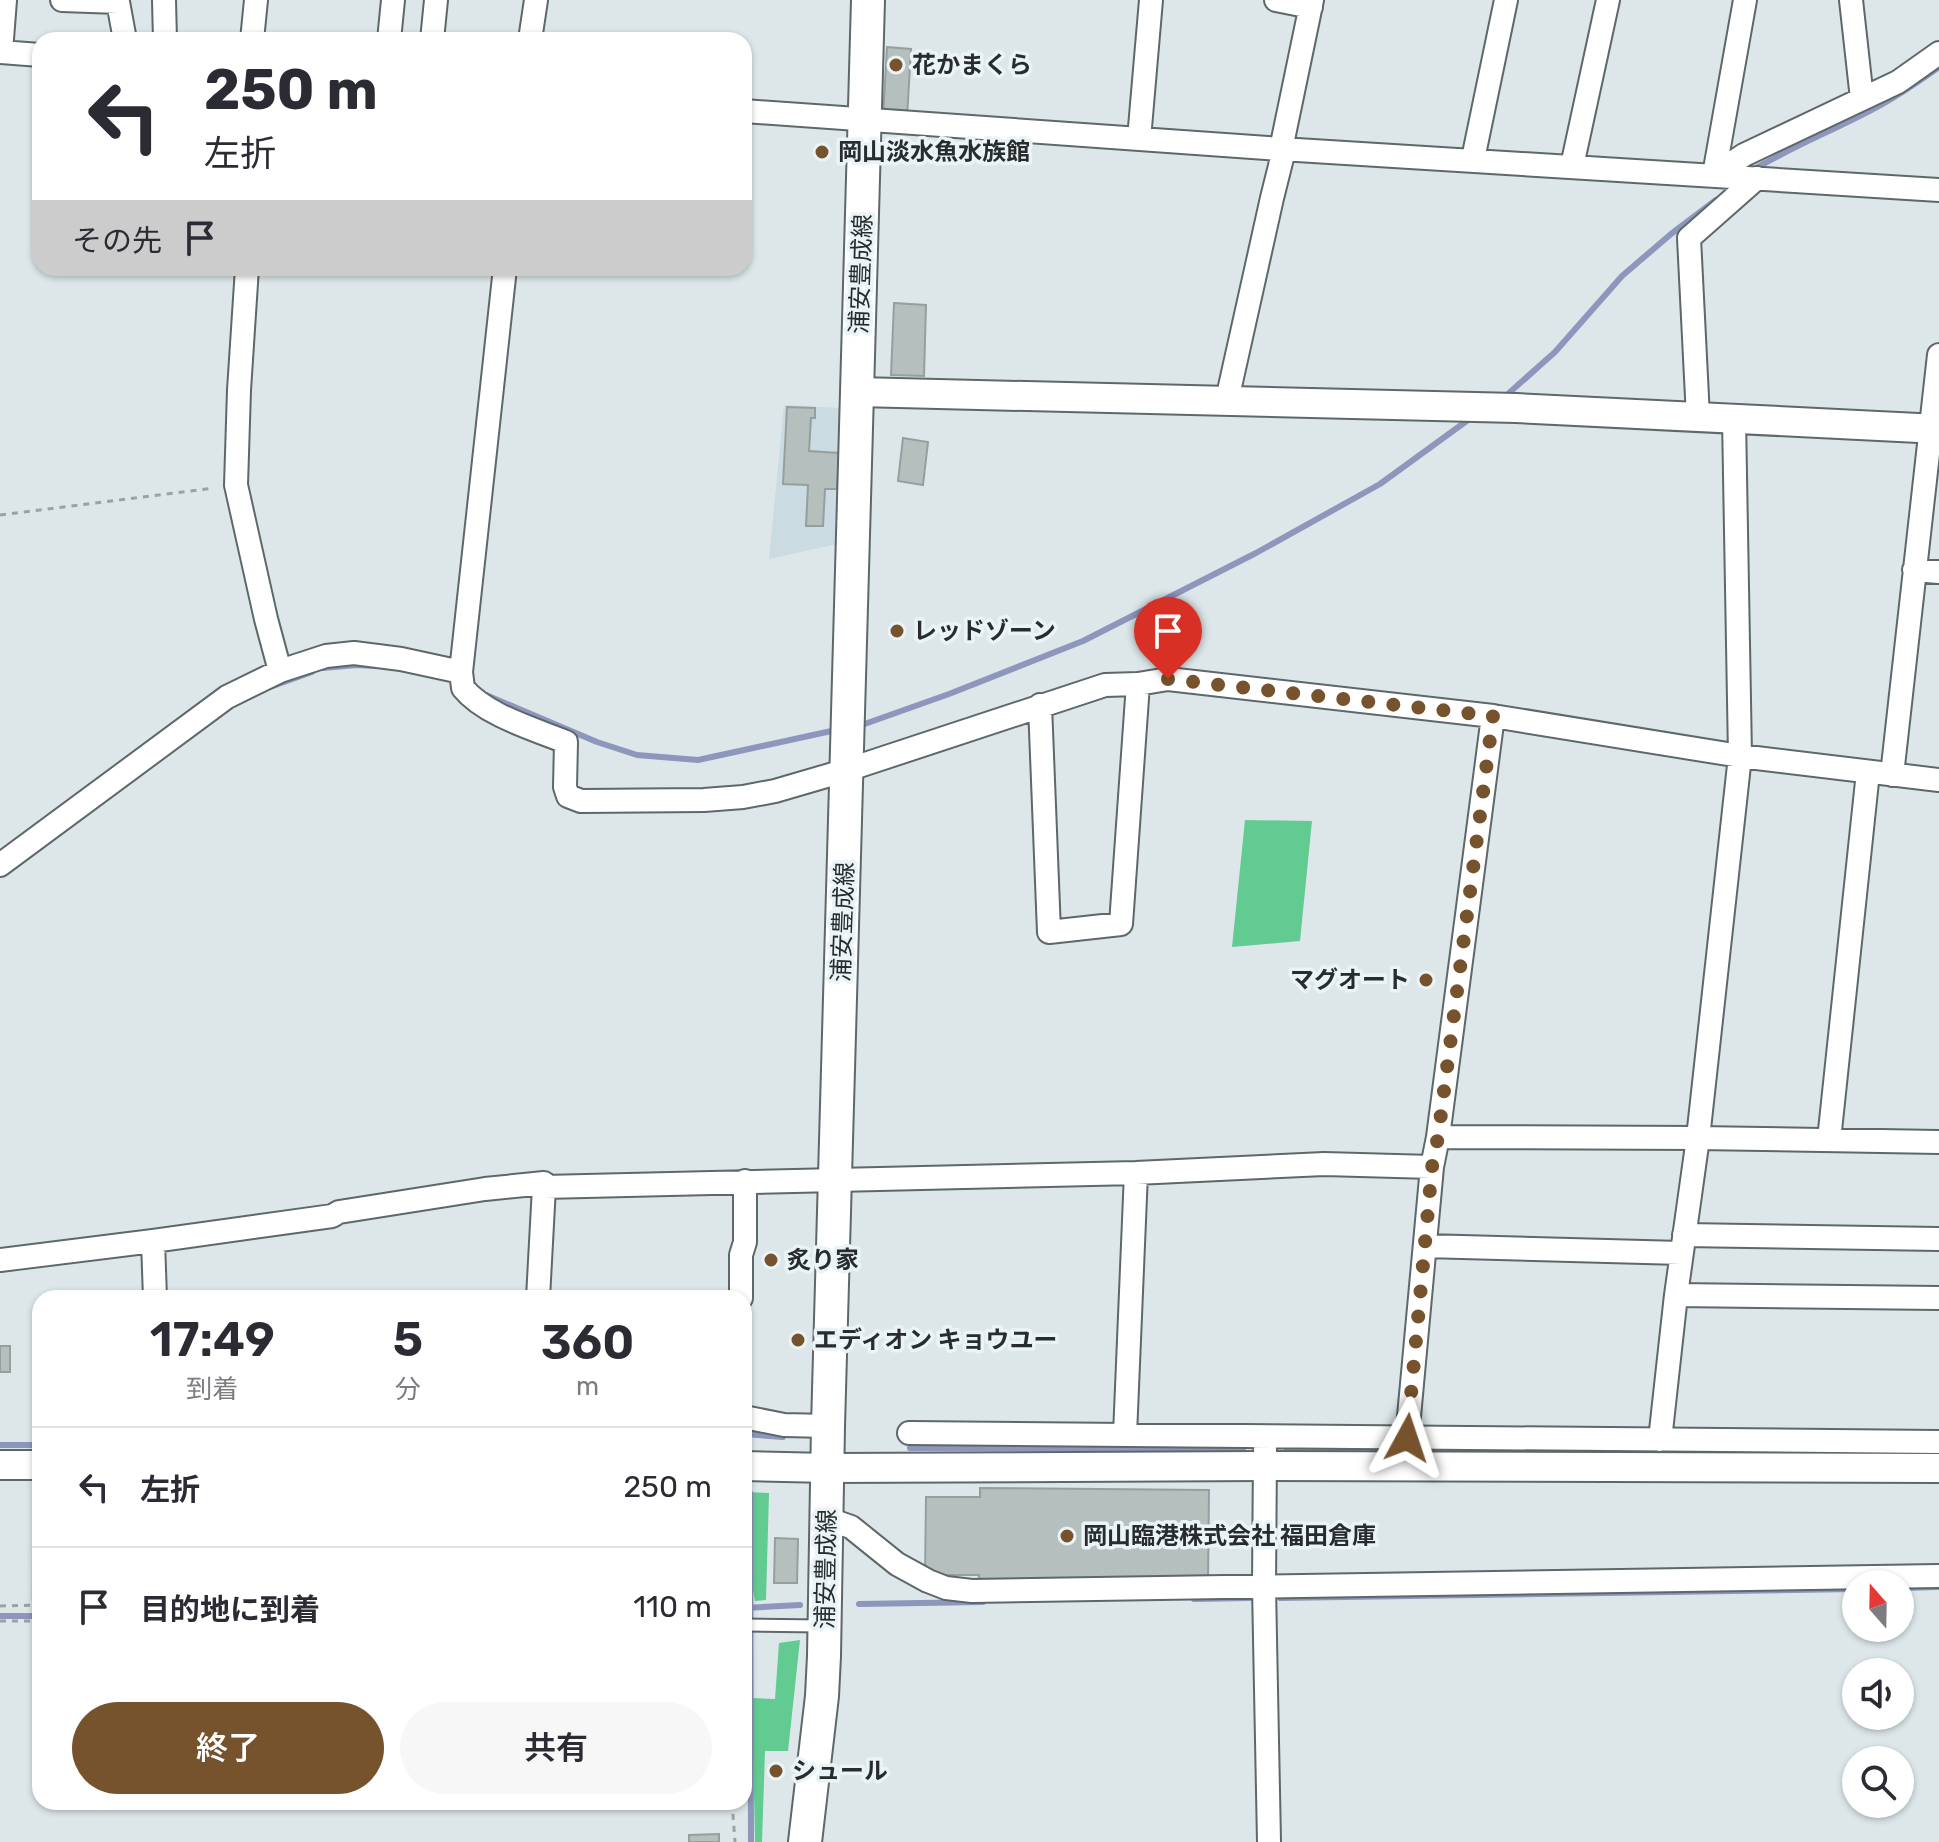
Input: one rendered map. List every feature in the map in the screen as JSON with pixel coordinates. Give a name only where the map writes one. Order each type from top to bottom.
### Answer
[{"type":"main road","name":"浦安豊成線","points":[[805,1842],[822,1696],[825,1627],[868,0]]},
{"type":"street","points":[[5,0],[0,52],[32,54]]},
{"type":"street","points":[[62,0],[118,2],[124,32]]},
{"type":"street","points":[[164,0],[165,32]]},
{"type":"street","points":[[253,32],[256,0]]},
{"type":"street","points":[[390,32],[393,0]]},
{"type":"street","points":[[433,32],[436,0]]},
{"type":"street","points":[[531,32],[536,0]]},
{"type":"street","points":[[1139,139],[1151,0]]},
{"type":"street","points":[[1227,400],[1282,158],[1281,149],[1311,4],[1276,0]]},
{"type":"street","points":[[1473,159],[1506,0]]},
{"type":"street","points":[[1572,166],[1608,0]]},
{"type":"street","points":[[1714,175],[1745,0]]},
{"type":"street","points":[[1851,0],[1862,99]]},
{"type":"street","points":[[1714,175],[1744,155],[1898,82],[1939,53]]},
{"type":"street","points":[[752,112],[1281,149],[1939,190]]},
{"type":"street","points":[[1698,417],[1689,238],[1757,178]]},
{"type":"street","points":[[246,276],[236,485],[280,671]]},
{"type":"street","points":[[462,679],[504,276]]},
{"type":"street","points":[[1892,775],[1914,570],[1934,429],[1939,355]]},
{"type":"street","points":[[858,392],[1516,408],[1934,429]]},
{"type":"street","points":[[1660,1440],[1682,1244],[1698,1138],[1740,756],[1734,418]]},
{"type":"street","points":[[1914,570],[1939,572]]},
{"type":"street","points":[[0,865],[227,697],[280,671],[326,656],[354,653],[401,659],[462,679],[481,704],[566,742],[565,787],[568,796],[581,801],[704,800],[775,791],[1105,685],[1168,679],[1493,716],[1740,756],[1939,780]]},
{"type":"street","points":[[1040,705],[1049,932],[1121,924],[1138,684]]},
{"type":"street","points":[[1407,1438],[1432,1167],[1493,716]]},
{"type":"street","points":[[1829,1140],[1868,772]]},
{"type":"street","points":[[1438,1137],[1939,1142]]},
{"type":"street","points":[[544,1187],[1136,1173],[1324,1164],[1432,1167]]},
{"type":"street","points":[[1125,1435],[1136,1173]]},
{"type":"street","points":[[741,1290],[745,1181]]},
{"type":"street","points":[[0,1260],[332,1216],[339,1212],[485,1189],[544,1183],[538,1290]]},
{"type":"street","points":[[1425,1246],[1939,1239]]},
{"type":"street","points":[[153,1241],[155,1290]]},
{"type":"street","points":[[1676,1295],[1939,1298]]},
{"type":"street","points":[[752,1419],[784,1425],[828,1426]]},
{"type":"street","points":[[909,1433],[1939,1442]]},
{"type":"street","points":[[1265,1437],[1264,1587],[1269,1842]]},
{"type":"street","points":[[0,1465],[32,1465]]},
{"type":"street","points":[[752,1466],[1939,1468]]},
{"type":"street","points":[[828,1519],[851,1527],[897,1564],[928,1581],[946,1588],[972,1591],[1939,1576]]},
{"type":"lane","points":[[752,1625],[825,1627]]},
{"type":"path","points":[[0,515],[236,485]]},
{"type":"path","points":[[0,1606],[32,1605]]},
{"type":"path","points":[[0,1621],[32,1621]]},
{"type":"path","points":[[733,1810],[735,1842]]},
{"type":"shaded area","points":[[784,405],[840,408],[837,544],[769,559]]},
{"type":"green space","points":[[1245,820],[1312,821],[1300,941],[1232,947]]},
{"type":"green space","points":[[752,1492],[769,1493],[766,1600],[755,1601]]},
{"type":"green space","points":[[800,1640],[788,1751],[765,1751],[762,1842],[755,1842],[752,1698],[775,1699],[779,1643]]},
{"type":"building","points":[[887,47],[911,49],[907,118],[883,117]]},
{"type":"building","points":[[894,303],[926,305],[924,376],[891,375]]},
{"type":"building","points":[[787,407],[815,408],[815,418],[811,418],[809,451],[839,453],[837,489],[825,489],[823,526],[806,526],[808,485],[783,484]]},
{"type":"building","points":[[903,438],[928,442],[923,485],[898,481]]},
{"type":"building","points":[[0,1346],[10,1346],[10,1372],[0,1372]]},
{"type":"building","name":"岡山臨港株式会社 福田倉庫","points":[[980,1488],[1209,1490],[1208,1582],[978,1585],[979,1575],[925,1575],[926,1497],[980,1497]]},
{"type":"building","points":[[775,1538],[798,1539],[797,1583],[774,1583]]},
{"type":"building","points":[[719,1834],[719,1842],[689,1842],[689,1835]]},
{"type":"waterway","points":[[1751,171],[1860,116],[1939,67]]},
{"type":"waterway","points":[[1509,393],[1555,352],[1622,276],[1716,200]]},
{"type":"waterway","points":[[859,726],[1083,641],[1256,553],[1380,484],[1468,420]]},
{"type":"waterway","points":[[323,668],[375,666]]},
{"type":"waterway","points":[[270,687],[312,672]]},
{"type":"waterway","points":[[486,695],[597,742],[637,755],[698,760],[836,730]]},
{"type":"waterway","points":[[752,1435],[783,1437]]},
{"type":"waterway","points":[[0,1445],[32,1445]]},
{"type":"waterway","points":[[910,1448],[1243,1449]]},
{"type":"waterway","points":[[1287,1449],[1791,1452]]},
{"type":"waterway","points":[[1914,1588],[1939,1587]]},
{"type":"waterway","points":[[1280,1598],[1842,1589]]},
{"type":"waterway","points":[[1194,1599],[1250,1598]]},
{"type":"waterway","points":[[859,1604],[983,1602]]},
{"type":"waterway","points":[[752,1608],[800,1605]]},
{"type":"waterway","points":[[0,1616],[32,1616]]},
{"type":"waterway","points":[[751,1810],[751,1842]]},
{"type":"place","name":"花かまくら","points":[[896,65]]},
{"type":"place","name":"岡山淡水魚水族館","points":[[822,152]]},
{"type":"place","name":"レッドゾーン","points":[[897,631]]},
{"type":"place","name":"マグオート","points":[[1426,980]]},
{"type":"place","name":"炙り家","points":[[771,1260]]},
{"type":"place","name":"エディオン キョウユー","points":[[798,1340]]},
{"type":"place","name":"岡山臨港株式会社 福田倉庫","points":[[1067,1536]]},
{"type":"place","name":"シュール","points":[[776,1771]]},
{"type":"route","points":[[1168,679],[1493,716],[1432,1167],[1407,1438]]}]
